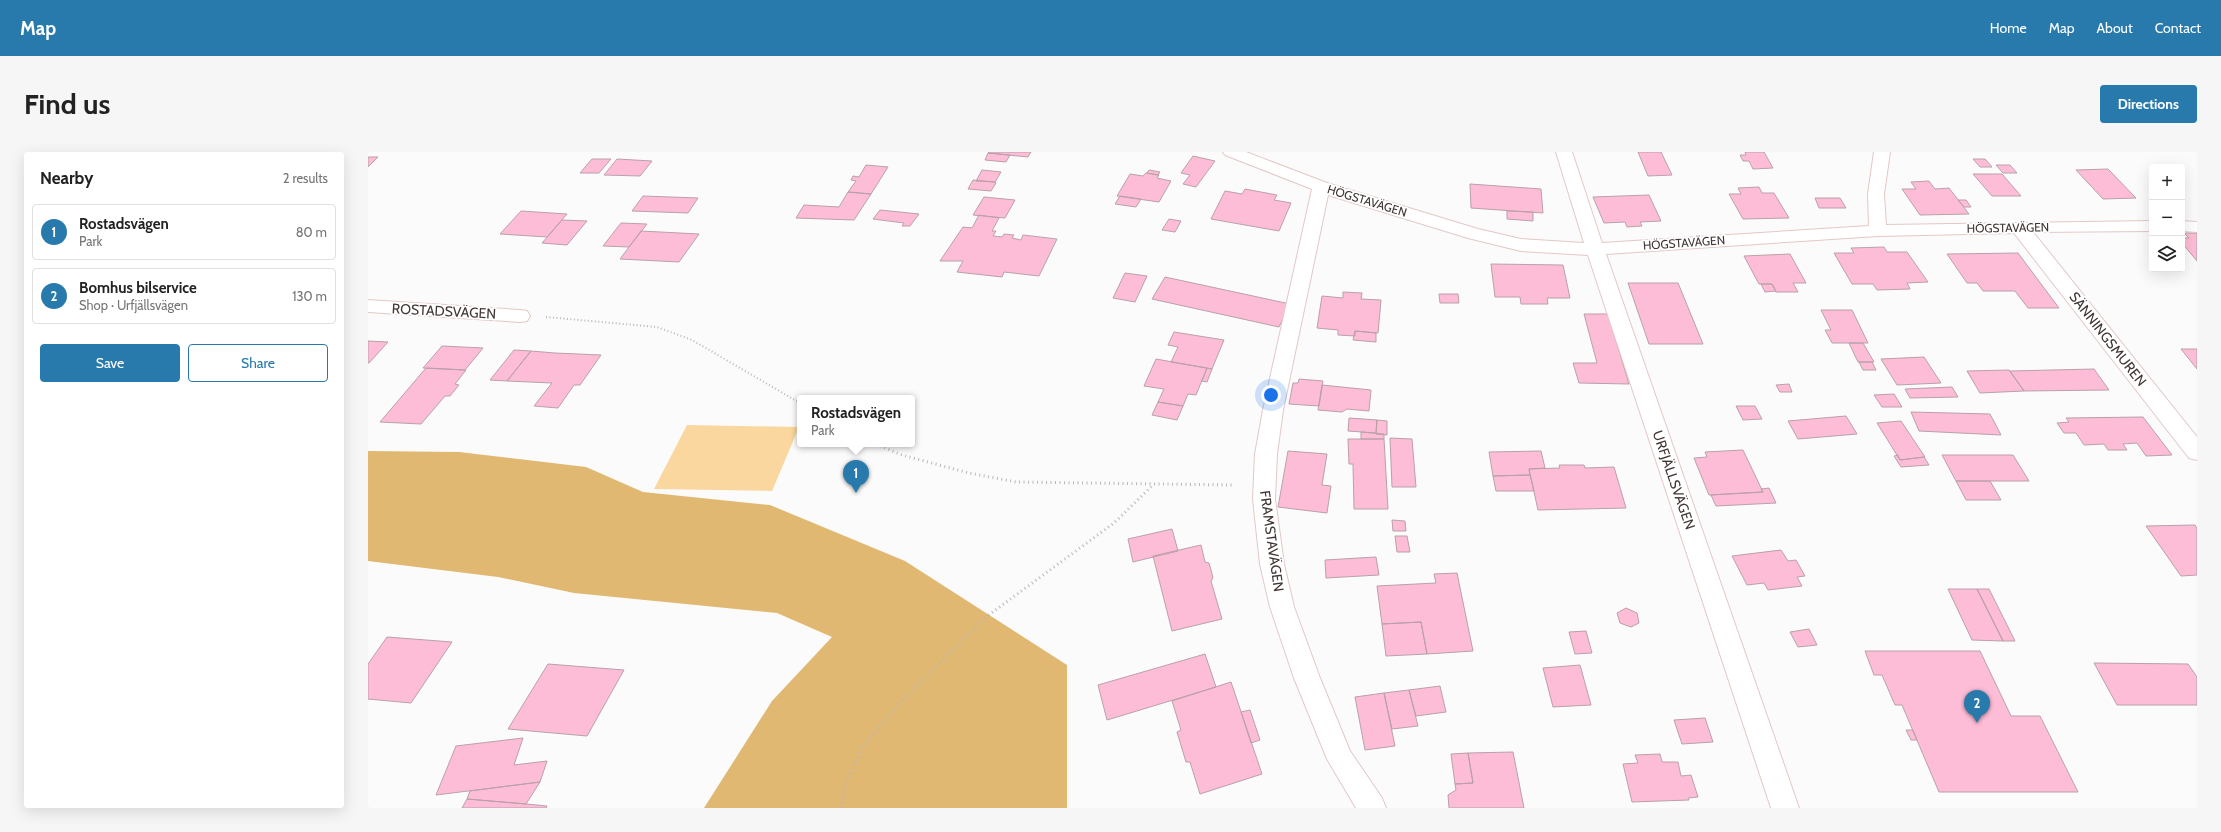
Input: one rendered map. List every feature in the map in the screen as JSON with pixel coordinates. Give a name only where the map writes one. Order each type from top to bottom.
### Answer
[{"type":"street","name":"HÖGSTAVÄGEN","points":[[1231,152],[1320,186],[1497,240],[1548,248],[1595,249],[1878,231],[2019,227],[2149,226]]},
{"type":"street","name":"URFJÄLLSVÄGEN","points":[[1564,152],[1595,249],[1785,808]]},
{"type":"street","points":[[1878,231],[1876,194],[1882,152]]},
{"type":"street","name":"FRAMSTAVÄGEN","points":[[1320,186],[1273,410],[1264,484],[1264,499],[1272,564],[1282,606],[1307,678],[1340,759],[1372,808]]},
{"type":"street","points":[[2185,226],[2197,227]]},
{"type":"street","name":"SÄNNINGSMUREN","points":[[2019,227],[2197,452]]},
{"type":"street","name":"ROSTADSVÄGEN","points":[[368,306],[520,316]]},
{"type":"path","points":[[520,316],[594,320],[657,327],[692,340],[797,401]]},
{"type":"path","points":[[883,447],[902,455],[961,471],[1016,482],[1153,485],[1264,484]]},
{"type":"path","points":[[842,808],[845,784],[862,748],[898,705],[986,617],[1114,523],[1153,485]]},
{"type":"shaded area","points":[[687,425],[797,427],[797,432],[772,491],[654,489]]},
{"type":"shaded area","points":[[368,451],[459,452],[586,467],[643,492],[770,505],[905,561],[1067,665],[1067,808],[704,808],[772,701],[832,637],[777,613],[574,593],[498,577],[368,561]]},
{"type":"building","points":[[989,152],[1031,152],[1028,157],[988,153]]},
{"type":"building","points":[[1638,152],[1661,152],[1672,175],[1648,176]]},
{"type":"building","points":[[1745,152],[1764,152],[1773,168],[1753,169],[1749,161],[1743,161],[1740,155],[1746,155]]},
{"type":"building","points":[[988,153],[1010,155],[1006,162],[985,160]]},
{"type":"building","points":[[1193,156],[1215,161],[1196,187],[1183,184],[1190,175],[1181,173]]},
{"type":"building","points":[[368,157],[378,157],[368,167]]},
{"type":"building","points":[[592,159],[611,159],[599,173],[580,173]]},
{"type":"building","points":[[617,159],[652,161],[640,176],[604,175]]},
{"type":"building","points":[[1973,159],[1985,159],[1992,167],[1980,167]]},
{"type":"building","points":[[866,165],[888,167],[871,194],[848,192],[856,181],[851,180],[853,176],[859,177]]},
{"type":"building","points":[[1996,165],[2010,165],[2017,173],[2003,173]]},
{"type":"building","points":[[2108,169],[2136,198],[2103,199],[2076,170]]},
{"type":"building","points":[[982,170],[1001,172],[995,182],[976,181]]},
{"type":"building","points":[[1149,170],[1160,172],[1158,175],[1147,173]]},
{"type":"building","points":[[1146,173],[1159,175],[1157,178],[1171,181],[1159,202],[1117,196],[1130,174],[1143,176]]},
{"type":"building","points":[[1973,174],[2002,174],[2021,196],[1992,196]]},
{"type":"building","points":[[973,180],[996,183],[991,191],[968,189]]},
{"type":"building","points":[[1929,181],[1935,189],[1949,188],[1969,214],[1920,215],[1902,189],[1916,189],[1911,182]]},
{"type":"building","points":[[1470,184],[1541,189],[1543,213],[1471,208]]},
{"type":"building","points":[[1759,187],[1762,193],[1774,193],[1789,218],[1743,219],[1729,194],[1741,194],[1738,188]]},
{"type":"building","points":[[1245,189],[1277,195],[1274,200],[1291,203],[1279,231],[1211,219],[1225,191],[1242,194]]},
{"type":"building","points":[[848,192],[871,194],[854,220],[796,218],[804,205],[839,207]]},
{"type":"building","points":[[1649,195],[1661,221],[1640,222],[1642,226],[1627,227],[1625,222],[1604,223],[1593,197]]},
{"type":"building","points":[[643,196],[698,198],[688,213],[632,211]]},
{"type":"building","points":[[1120,196],[1141,199],[1136,207],[1115,204]]},
{"type":"building","points":[[984,197],[1015,200],[1005,218],[973,215]]},
{"type":"building","points":[[1815,198],[1840,198],[1846,208],[1819,208]]},
{"type":"building","points":[[1958,200],[1966,200],[1971,207],[1964,207]]},
{"type":"building","points":[[880,210],[919,214],[910,226],[902,226],[904,223],[873,219]]},
{"type":"building","points":[[521,211],[567,214],[547,237],[500,234]]},
{"type":"building","points":[[1507,211],[1533,212],[1533,221],[1507,219]]},
{"type":"building","points":[[979,215],[999,218],[992,231],[996,231],[993,236],[1002,237],[1004,234],[1014,235],[1012,238],[1021,240],[1023,235],[1057,239],[1039,276],[1004,272],[1002,277],[957,272],[963,261],[940,261],[963,227],[972,228]]},
{"type":"building","points":[[1169,219],[1181,221],[1175,232],[1162,230]]},
{"type":"building","points":[[562,220],[587,221],[567,245],[542,243]]},
{"type":"building","points":[[621,223],[647,224],[629,247],[603,246]]},
{"type":"building","points":[[641,231],[699,234],[679,262],[620,259]]},
{"type":"building","points":[[2185,233],[2197,233],[2197,261],[2185,247],[2185,238],[2189,238]]},
{"type":"building","points":[[1884,247],[1887,252],[1907,252],[1928,282],[1907,283],[1910,289],[1877,290],[1873,284],[1852,284],[1834,253],[1854,253],[1851,248]]},
{"type":"building","points":[[2018,253],[2059,308],[2028,308],[2015,291],[1983,291],[1977,283],[1967,283],[1947,254]]},
{"type":"building","points":[[1790,254],[1806,283],[1793,283],[1798,292],[1776,292],[1772,284],[1759,284],[1744,256]]},
{"type":"building","points":[[1491,264],[1563,265],[1570,298],[1547,298],[1548,304],[1521,304],[1520,297],[1495,297]]},
{"type":"building","points":[[1125,273],[1147,276],[1135,302],[1113,298]]},
{"type":"building","points":[[1165,277],[1290,304],[1279,327],[1152,299]]},
{"type":"building","points":[[1628,283],[1678,283],[1703,344],[1649,344]]},
{"type":"building","points":[[1761,284],[1772,284],[1776,291],[1765,292]]},
{"type":"building","points":[[1343,292],[1362,293],[1361,299],[1381,300],[1378,333],[1355,331],[1355,336],[1338,335],[1338,330],[1317,328],[1322,296],[1343,298]]},
{"type":"building","points":[[1439,294],[1458,294],[1459,303],[1440,303]]},
{"type":"building","points":[[1821,310],[1852,310],[1868,343],[1832,343],[1825,330],[1831,330]]},
{"type":"building","points":[[1584,314],[1608,314],[1629,384],[1579,383],[1573,363],[1597,363]]},
{"type":"building","points":[[1355,331],[1376,333],[1376,342],[1353,340]]},
{"type":"building","points":[[1174,332],[1224,340],[1212,369],[1171,362],[1178,347],[1168,345]]},
{"type":"building","points":[[368,341],[388,342],[369,363],[368,363]]},
{"type":"building","points":[[1849,343],[1863,343],[1874,362],[1858,362]]},
{"type":"building","points":[[442,346],[483,348],[465,370],[423,368]]},
{"type":"building","points":[[2181,349],[2197,349],[2197,369]]},
{"type":"building","points":[[514,350],[531,351],[507,381],[490,380]]},
{"type":"building","points":[[531,351],[601,355],[580,385],[574,385],[558,408],[534,406],[552,383],[507,381]]},
{"type":"building","points":[[1924,357],[1941,383],[1897,385],[1881,359]]},
{"type":"building","points":[[1156,359],[1207,368],[1196,395],[1188,394],[1183,406],[1158,402],[1164,389],[1144,386]]},
{"type":"building","points":[[1859,362],[1872,362],[1876,370],[1863,370]]},
{"type":"building","points":[[426,368],[466,370],[455,384],[459,385],[450,396],[445,396],[421,424],[380,422]]},
{"type":"building","points":[[1207,368],[1212,369],[1207,382],[1202,381]]},
{"type":"building","points":[[2094,369],[2109,390],[2024,391],[2010,371]]},
{"type":"building","points":[[2009,370],[2024,391],[1980,393],[1967,371]]},
{"type":"building","points":[[1299,379],[1323,381],[1319,406],[1289,404],[1293,383],[1298,383]]},
{"type":"building","points":[[1789,384],[1792,392],[1780,392],[1776,385]]},
{"type":"building","points":[[1322,385],[1371,390],[1369,411],[1347,409],[1342,412],[1318,410]]},
{"type":"building","points":[[1952,387],[1958,397],[1910,398],[1905,389]]},
{"type":"building","points":[[1894,394],[1902,407],[1882,407],[1874,395]]},
{"type":"building","points":[[1158,402],[1183,406],[1177,420],[1152,415]]},
{"type":"building","points":[[1736,406],[1755,406],[1762,419],[1743,420]]},
{"type":"building","points":[[1911,412],[1990,414],[2001,435],[1919,431]]},
{"type":"building","points":[[1846,416],[1857,434],[1798,439],[1788,421]]},
{"type":"building","points":[[2143,417],[2172,455],[2146,456],[2137,443],[2123,444],[2127,450],[2108,450],[2104,444],[2084,445],[2076,433],[2064,433],[2057,423],[2069,422],[2066,418]]},
{"type":"building","points":[[1349,418],[1377,420],[1376,433],[1348,431]]},
{"type":"building","points":[[1377,420],[1387,421],[1387,435],[1376,434]]},
{"type":"building","points":[[1901,421],[1925,457],[1900,460],[1877,423]]},
{"type":"building","points":[[1361,432],[1384,434],[1384,439],[1361,439]]},
{"type":"building","points":[[1390,438],[1412,439],[1416,487],[1392,487]]},
{"type":"building","points":[[1348,439],[1384,439],[1388,509],[1354,509],[1353,464],[1349,464]]},
{"type":"building","points":[[1743,450],[1763,492],[1709,495],[1694,458],[1707,457],[1705,452]]},
{"type":"building","points":[[1288,451],[1327,454],[1322,485],[1331,486],[1327,513],[1278,507]]},
{"type":"building","points":[[1541,451],[1545,468],[1529,469],[1530,475],[1493,476],[1489,452]]},
{"type":"building","points":[[1898,455],[1900,460],[1924,457],[1929,465],[1901,467],[1894,456]]},
{"type":"building","points":[[1942,455],[2013,455],[2029,481],[1956,481]]},
{"type":"building","points":[[1559,465],[1584,465],[1585,468],[1614,467],[1626,508],[1538,510],[1529,469],[1560,468]]},
{"type":"building","points":[[1530,475],[1534,491],[1496,491],[1493,476]]},
{"type":"building","points":[[1956,481],[1990,481],[2001,500],[1966,500]]},
{"type":"building","points":[[1769,488],[1776,503],[1716,506],[1711,495],[1763,492],[1761,489]]},
{"type":"building","points":[[1392,520],[1405,521],[1406,531],[1393,531]]},
{"type":"building","points":[[2195,525],[2197,528],[2197,575],[2181,576],[2146,526]]},
{"type":"building","points":[[1172,529],[1178,551],[1133,562],[1128,539]]},
{"type":"building","points":[[1395,536],[1407,536],[1410,552],[1397,552]]},
{"type":"building","points":[[1201,545],[1205,562],[1209,563],[1211,570],[1213,578],[1211,581],[1222,619],[1172,631],[1153,556]]},
{"type":"building","points":[[1781,550],[1788,561],[1796,560],[1805,576],[1797,577],[1802,586],[1768,590],[1764,583],[1747,585],[1732,556]]},
{"type":"building","points":[[1376,557],[1379,575],[1326,578],[1325,560]]},
{"type":"building","points":[[1457,573],[1473,651],[1427,654],[1421,622],[1382,624],[1377,586],[1436,583],[1434,574]]},
{"type":"building","points":[[1948,589],[1977,589],[2003,641],[1972,640]]},
{"type":"building","points":[[1977,589],[1989,589],[2015,641],[2003,641]]},
{"type":"building","points":[[1626,608],[1637,613],[1639,623],[1631,627],[1620,623],[1617,613]]},
{"type":"building","points":[[1421,622],[1427,654],[1386,656],[1382,624]]},
{"type":"building","points":[[1809,629],[1817,645],[1798,647],[1790,632]]},
{"type":"building","points":[[1586,631],[1592,653],[1575,654],[1569,632]]},
{"type":"building","points":[[387,637],[452,642],[411,703],[368,699],[368,664]]},
{"type":"building","points":[[1865,651],[1980,651],[2011,716],[2040,716],[2078,792],[1939,792],[1902,705],[1895,705],[1882,675],[1874,675]]},
{"type":"building","points":[[1205,654],[1216,687],[1107,720],[1098,685]]},
{"type":"building","points":[[2094,663],[2188,664],[2197,677],[2197,705],[2117,705]]},
{"type":"building","points":[[548,664],[624,670],[587,736],[508,729]]},
{"type":"building","points":[[1580,665],[1591,705],[1553,707],[1543,668]]},
{"type":"building","points":[[1231,682],[1262,774],[1200,794],[1190,762],[1186,762],[1177,732],[1181,730],[1172,701]]},
{"type":"building","points":[[1440,686],[1446,712],[1416,716],[1409,690]]},
{"type":"building","points":[[1409,690],[1418,726],[1392,729],[1384,693]]},
{"type":"building","points":[[1384,693],[1395,746],[1365,750],[1355,697]]},
{"type":"building","points":[[1250,710],[1260,740],[1251,743],[1241,712]]},
{"type":"building","points":[[1705,718],[1713,742],[1682,744],[1674,720]]},
{"type":"building","points":[[1906,730],[1913,730],[1917,740],[1911,740]]},
{"type":"building","points":[[523,738],[514,765],[547,761],[540,782],[436,795],[456,746]]},
{"type":"building","points":[[1513,752],[1524,808],[1449,808],[1448,795],[1456,790],[1455,784],[1473,783],[1468,753]]},
{"type":"building","points":[[1468,753],[1473,783],[1455,784],[1451,754]]},
{"type":"building","points":[[1660,754],[1662,762],[1678,762],[1681,776],[1691,775],[1698,797],[1688,798],[1689,800],[1632,802],[1623,764],[1638,763],[1635,755]]},
{"type":"building","points":[[540,782],[526,804],[467,799],[470,791]]},
{"type":"building","points":[[467,799],[547,806],[546,808],[462,808]]},
{"type":"place","name":"Rostadsvägen","points":[[856,493]]},
{"type":"place","name":"Bomhus bilservice","points":[[1977,723]]}]
